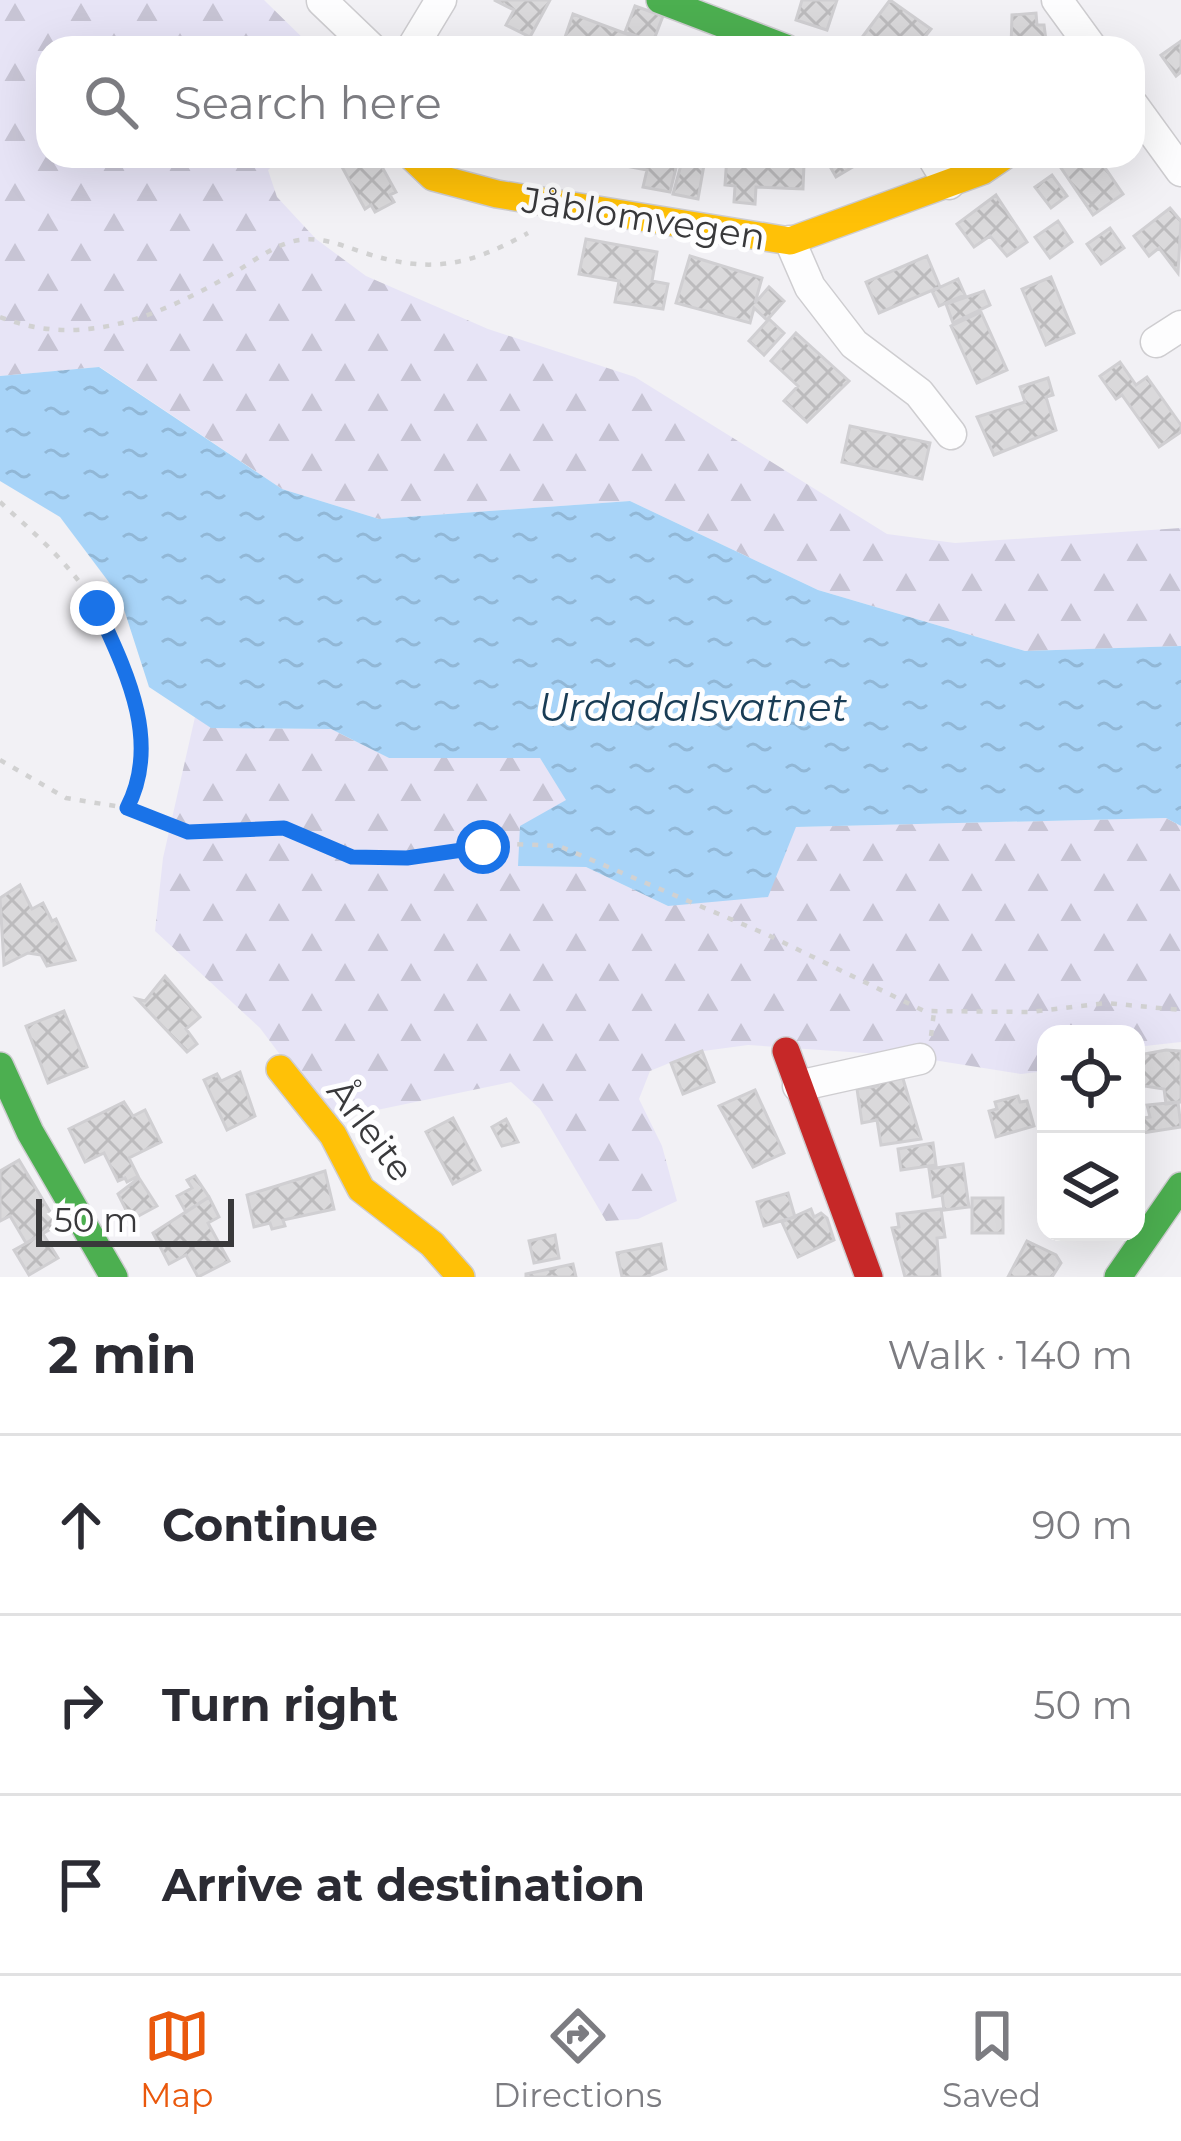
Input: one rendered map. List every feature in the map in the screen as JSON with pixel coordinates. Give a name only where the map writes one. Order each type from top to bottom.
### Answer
[{"type":"street","points":[[419,36],[441,0]]},
{"type":"street","points":[[661,0],[755,36]]},
{"type":"street","points":[[1057,0],[1083,36]]},
{"type":"street","points":[[322,1],[358,36]]},
{"type":"street","points":[[1145,122],[1181,171]]},
{"type":"street","name":"Jåblomvegen","points":[[424,168],[433,177],[560,207],[790,241],[949,184],[980,168]]},
{"type":"street","points":[[939,168],[949,184]]},
{"type":"street","points":[[790,241],[810,286],[854,344],[919,393],[950,434]]},
{"type":"street","points":[[786,1052],[869,1277]]},
{"type":"street","points":[[798,1086],[920,1059]]},
{"type":"street","points":[[0,1066],[30,1132],[114,1277]]},
{"type":"street","name":"Årleite","points":[[280,1069],[333,1135],[361,1189],[432,1244],[461,1277]]},
{"type":"street","points":[[1118,1277],[1181,1186]]},
{"type":"path","points":[[0,317],[37,328],[103,330],[192,296],[301,240],[322,239],[404,266],[448,264],[500,249],[560,207]]},
{"type":"path","points":[[0,502],[83,586],[129,679],[141,753],[140,776],[127,808]]},
{"type":"path","points":[[0,760],[66,797],[127,808],[188,832],[284,828],[352,857],[407,858],[512,844],[559,846],[768,935],[924,1011],[1031,1012],[1106,1003],[1181,1010]]},
{"type":"green space","points":[[0,0],[264,0],[301,36],[36,36],[36,168],[270,168],[277,197],[316,239],[366,276],[488,329],[635,377],[887,534],[955,543],[1181,528],[1181,646],[1025,651],[818,590],[630,501],[379,519],[282,489],[100,367],[0,376]]},
{"type":"green space","points":[[195,717],[212,728],[331,729],[389,758],[540,758],[567,800],[519,866],[586,867],[668,906],[796,827],[1166,818],[1181,826],[1181,1042],[1145,1046],[1145,1025],[1037,1025],[1037,1072],[1021,1074],[908,1056],[748,1045],[696,1052],[650,1071],[639,1099],[662,1146],[677,1201],[638,1219],[606,1221],[540,1109],[511,1082],[329,1120],[260,1028],[155,931],[163,858]]},
{"type":"water","name":"Urdadalsvatnet","points":[[99,367],[282,489],[379,519],[630,501],[818,590],[1025,651],[1181,646],[1181,826],[1166,818],[796,827],[768,897],[668,906],[586,867],[518,866],[520,826],[566,800],[540,758],[389,758],[331,729],[211,728],[149,687],[120,597],[60,517],[0,481],[0,376]]},
{"type":"building","points":[[494,0],[550,0],[531,36],[506,25],[514,10]]},
{"type":"building","points":[[802,0],[837,0],[827,30],[796,20]]},
{"type":"building","points":[[890,0],[931,29],[925,36],[863,36]]},
{"type":"building","points":[[635,6],[663,16],[655,36],[625,32]]},
{"type":"building","points":[[1036,13],[1037,25],[1044,25],[1045,36],[1011,36],[1012,15]]},
{"type":"building","points":[[573,14],[632,36],[565,36]]},
{"type":"building","points":[[1181,41],[1181,72],[1176,76],[1161,55]]},
{"type":"building","points":[[343,168],[383,168],[396,192],[390,195],[394,202],[375,212],[371,205],[365,209]]},
{"type":"building","points":[[636,168],[676,168],[670,192],[643,187],[647,170]]},
{"type":"building","points":[[680,168],[703,168],[698,199],[673,194]]},
{"type":"building","points":[[726,168],[804,168],[803,189],[756,187],[755,204],[734,202],[735,186],[725,185]]},
{"type":"building","points":[[831,168],[851,168],[836,177]]},
{"type":"building","points":[[1061,168],[1105,168],[1123,194],[1093,215]]},
{"type":"building","points":[[1052,175],[1067,196],[1051,208],[1035,187]]},
{"type":"building","points":[[996,195],[1027,242],[1007,256],[990,236],[974,247],[957,224]]},
{"type":"building","points":[[1170,208],[1181,221],[1178,273],[1159,248],[1149,256],[1134,236]]},
{"type":"building","points":[[1058,221],[1072,242],[1050,258],[1035,237]]},
{"type":"building","points":[[1110,228],[1124,248],[1101,264],[1087,244]]},
{"type":"building","points":[[586,239],[657,252],[652,281],[668,284],[663,309],[615,302],[619,281],[579,274]]},
{"type":"building","points":[[690,256],[762,278],[755,303],[769,287],[784,301],[767,320],[754,308],[750,323],[676,303]]},
{"type":"building","points":[[927,256],[940,287],[879,313],[866,282]]},
{"type":"building","points":[[1051,277],[1074,333],[1046,345],[1022,289]]},
{"type":"building","points":[[958,279],[965,295],[939,306],[932,291]]},
{"type":"building","points":[[984,291],[990,305],[953,323],[946,304]]},
{"type":"building","points":[[981,312],[1007,370],[977,383],[951,326]]},
{"type":"building","points":[[769,319],[784,333],[764,355],[749,341]]},
{"type":"building","points":[[796,333],[849,381],[807,422],[784,401],[798,386],[771,361]]},
{"type":"building","points":[[1120,362],[1136,385],[1147,377],[1181,425],[1181,432],[1159,447],[1122,395],[1116,399],[1100,376]]},
{"type":"building","points":[[1048,378],[1053,395],[1046,397],[1056,430],[994,455],[977,417],[1025,402],[1020,387]]},
{"type":"building","points":[[850,426],[930,443],[922,479],[842,462]]},
{"type":"building","points":[[20,885],[32,909],[43,903],[52,921],[56,919],[75,960],[47,966],[41,955],[28,953],[4,965],[0,898]]},
{"type":"building","points":[[165,976],[200,1017],[186,1029],[197,1044],[187,1052],[137,999],[145,1001]]},
{"type":"building","points":[[64,1011],[87,1067],[48,1083],[26,1026]]},
{"type":"building","points":[[702,1051],[714,1082],[683,1094],[671,1063]]},
{"type":"building","points":[[1181,1051],[1181,1102],[1166,1104],[1164,1089],[1145,1086],[1145,1054]]},
{"type":"building","points":[[240,1072],[255,1116],[227,1130],[204,1080],[217,1074],[221,1081]]},
{"type":"building","points":[[901,1072],[921,1139],[881,1145],[877,1120],[862,1123],[857,1089],[878,1086],[876,1076]]},
{"type":"building","points":[[755,1090],[784,1153],[753,1167],[719,1106]]},
{"type":"building","points":[[1018,1096],[1020,1102],[1027,1101],[1034,1126],[996,1137],[989,1111],[997,1109],[995,1102]]},
{"type":"building","points":[[124,1102],[133,1116],[145,1110],[161,1142],[129,1158],[138,1176],[127,1182],[125,1178],[118,1181],[104,1153],[85,1162],[69,1129]]},
{"type":"building","points":[[1178,1102],[1181,1127],[1145,1133],[1145,1118],[1150,1117],[1147,1105]]},
{"type":"building","points":[[453,1118],[480,1170],[453,1184],[426,1132]]},
{"type":"building","points":[[506,1119],[518,1142],[502,1146],[492,1127]]},
{"type":"building","points":[[933,1143],[936,1165],[901,1170],[898,1149]]},
{"type":"building","points":[[19,1160],[58,1225],[26,1243],[10,1216],[0,1221],[0,1171]]},
{"type":"building","points":[[963,1164],[969,1207],[944,1210],[942,1195],[933,1197],[929,1169]]},
{"type":"building","points":[[325,1171],[334,1209],[283,1220],[285,1226],[272,1229],[270,1223],[254,1227],[247,1195]]},
{"type":"building","points":[[195,1176],[209,1197],[186,1212],[177,1196],[192,1188],[187,1180]]},
{"type":"building","points":[[139,1178],[157,1206],[131,1220],[118,1194]]},
{"type":"building","points":[[788,1193],[795,1217],[764,1226],[757,1202]]},
{"type":"building","points":[[209,1197],[219,1217],[208,1223],[229,1261],[198,1277],[186,1255],[169,1264],[153,1233]]},
{"type":"building","points":[[972,1198],[1003,1198],[1003,1233],[972,1233]]},
{"type":"building","points":[[811,1209],[814,1217],[821,1213],[827,1218],[834,1240],[798,1257],[782,1222]]},
{"type":"building","points":[[941,1209],[945,1237],[937,1238],[940,1277],[905,1277],[892,1228],[899,1227],[897,1214]]},
{"type":"building","points":[[43,1234],[58,1258],[29,1275],[14,1250]]},
{"type":"building","points":[[555,1235],[559,1258],[534,1263],[529,1241]]},
{"type":"building","points":[[1027,1241],[1056,1255],[1061,1263],[1052,1277],[1008,1277]]},
{"type":"building","points":[[661,1244],[666,1269],[646,1277],[622,1277],[617,1253]]},
{"type":"building","points":[[573,1264],[576,1277],[526,1277],[526,1274]]},
{"type":"traffic: fast","points":[[660,0],[754,36]]},
{"type":"traffic: fast","points":[[0,1066],[30,1132],[114,1277]]},
{"type":"traffic: fast","points":[[1118,1277],[1181,1186]]},
{"type":"traffic: slow","points":[[424,168],[433,177],[497,194],[790,241],[986,168]]},
{"type":"traffic: slow","points":[[280,1069],[333,1135],[361,1189],[432,1244],[461,1277]]},
{"type":"traffic: jam","points":[[786,1051],[869,1277]]},
{"type":"route","points":[[97,608],[129,679],[138,715],[140,776],[127,808],[188,832],[277,826],[352,857],[407,858],[483,847]]}]
